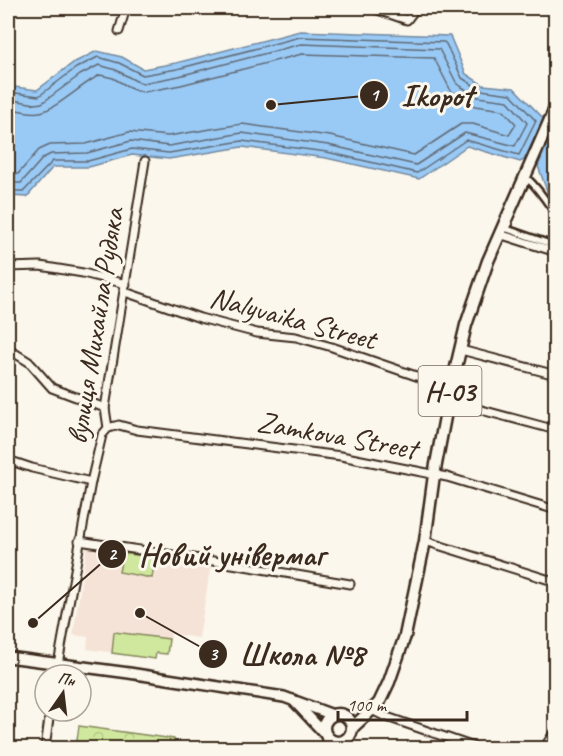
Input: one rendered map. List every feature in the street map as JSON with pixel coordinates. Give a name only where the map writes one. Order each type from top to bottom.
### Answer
[{"type":"main road","name":"Н-03","points":[[340,748],[351,732],[379,703],[405,636],[425,541],[434,475],[448,401],[466,325],[499,234],[555,106]]},
{"type":"main road","points":[[8,657],[58,663]]},
{"type":"main road","points":[[93,668],[235,688],[292,699],[346,717],[351,732],[339,742],[330,740],[292,699]]},
{"type":"main road","points":[[322,748],[324,725],[335,714],[372,710]]},
{"type":"street","points":[[119,31],[126,8]]},
{"type":"street","points":[[372,8],[407,20],[416,8]]},
{"type":"street","name":"вулиця Михайла Рудяка","points":[[58,663],[91,482],[102,435],[108,428],[105,408],[145,161]]},
{"type":"street","points":[[555,215],[543,195],[528,179],[507,229],[555,246]]},
{"type":"street","points":[[499,234],[555,252]]},
{"type":"street","name":"Nalyvaika Street","points":[[8,267],[40,266],[83,273],[200,318],[256,333],[296,338],[332,347],[451,388]]},
{"type":"street","points":[[8,349],[29,362],[52,388],[105,408]]},
{"type":"street","points":[[461,350],[555,375]]},
{"type":"street","points":[[448,401],[555,430]]},
{"type":"street","name":"Zamkova Street","points":[[108,428],[119,425],[136,430],[330,454],[434,475],[555,510]]},
{"type":"street","points":[[8,460],[91,482]]},
{"type":"street","points":[[79,541],[350,584]]},
{"type":"street","points":[[425,541],[555,582]]},
{"type":"street","points":[[372,710],[477,748]]},
{"type":"street","points":[[45,748],[49,723]]},
{"type":"street","points":[[544,748],[555,730]]},
{"type":"shaded area","points":[[87,545],[211,564],[199,638],[171,634],[168,655],[157,653],[155,659],[87,649],[88,637],[73,635]]},
{"type":"green space","points":[[123,553],[155,558],[152,578],[119,572]]},
{"type":"green space","points":[[114,632],[169,639],[167,654],[156,653],[155,659],[112,653]]},
{"type":"green space","points":[[79,726],[174,739],[173,748],[51,748],[52,743],[76,747]]},
{"type":"water","points":[[300,31],[450,36],[466,74],[483,85],[514,88],[544,119],[524,160],[520,162],[467,146],[419,179],[326,158],[242,147],[169,159],[132,155],[89,167],[53,167],[27,197],[8,196],[8,86],[37,90],[73,63],[97,51],[122,57],[143,69],[176,63]]},
{"type":"water","points":[[554,128],[556,129],[555,206],[538,166]]},
{"type":"place","name":"Ikopot","points":[[271,105]]},
{"type":"place","name":"Школа №8","points":[[140,613]]},
{"type":"place","name":"Новий універмаг","points":[[33,623]]}]
